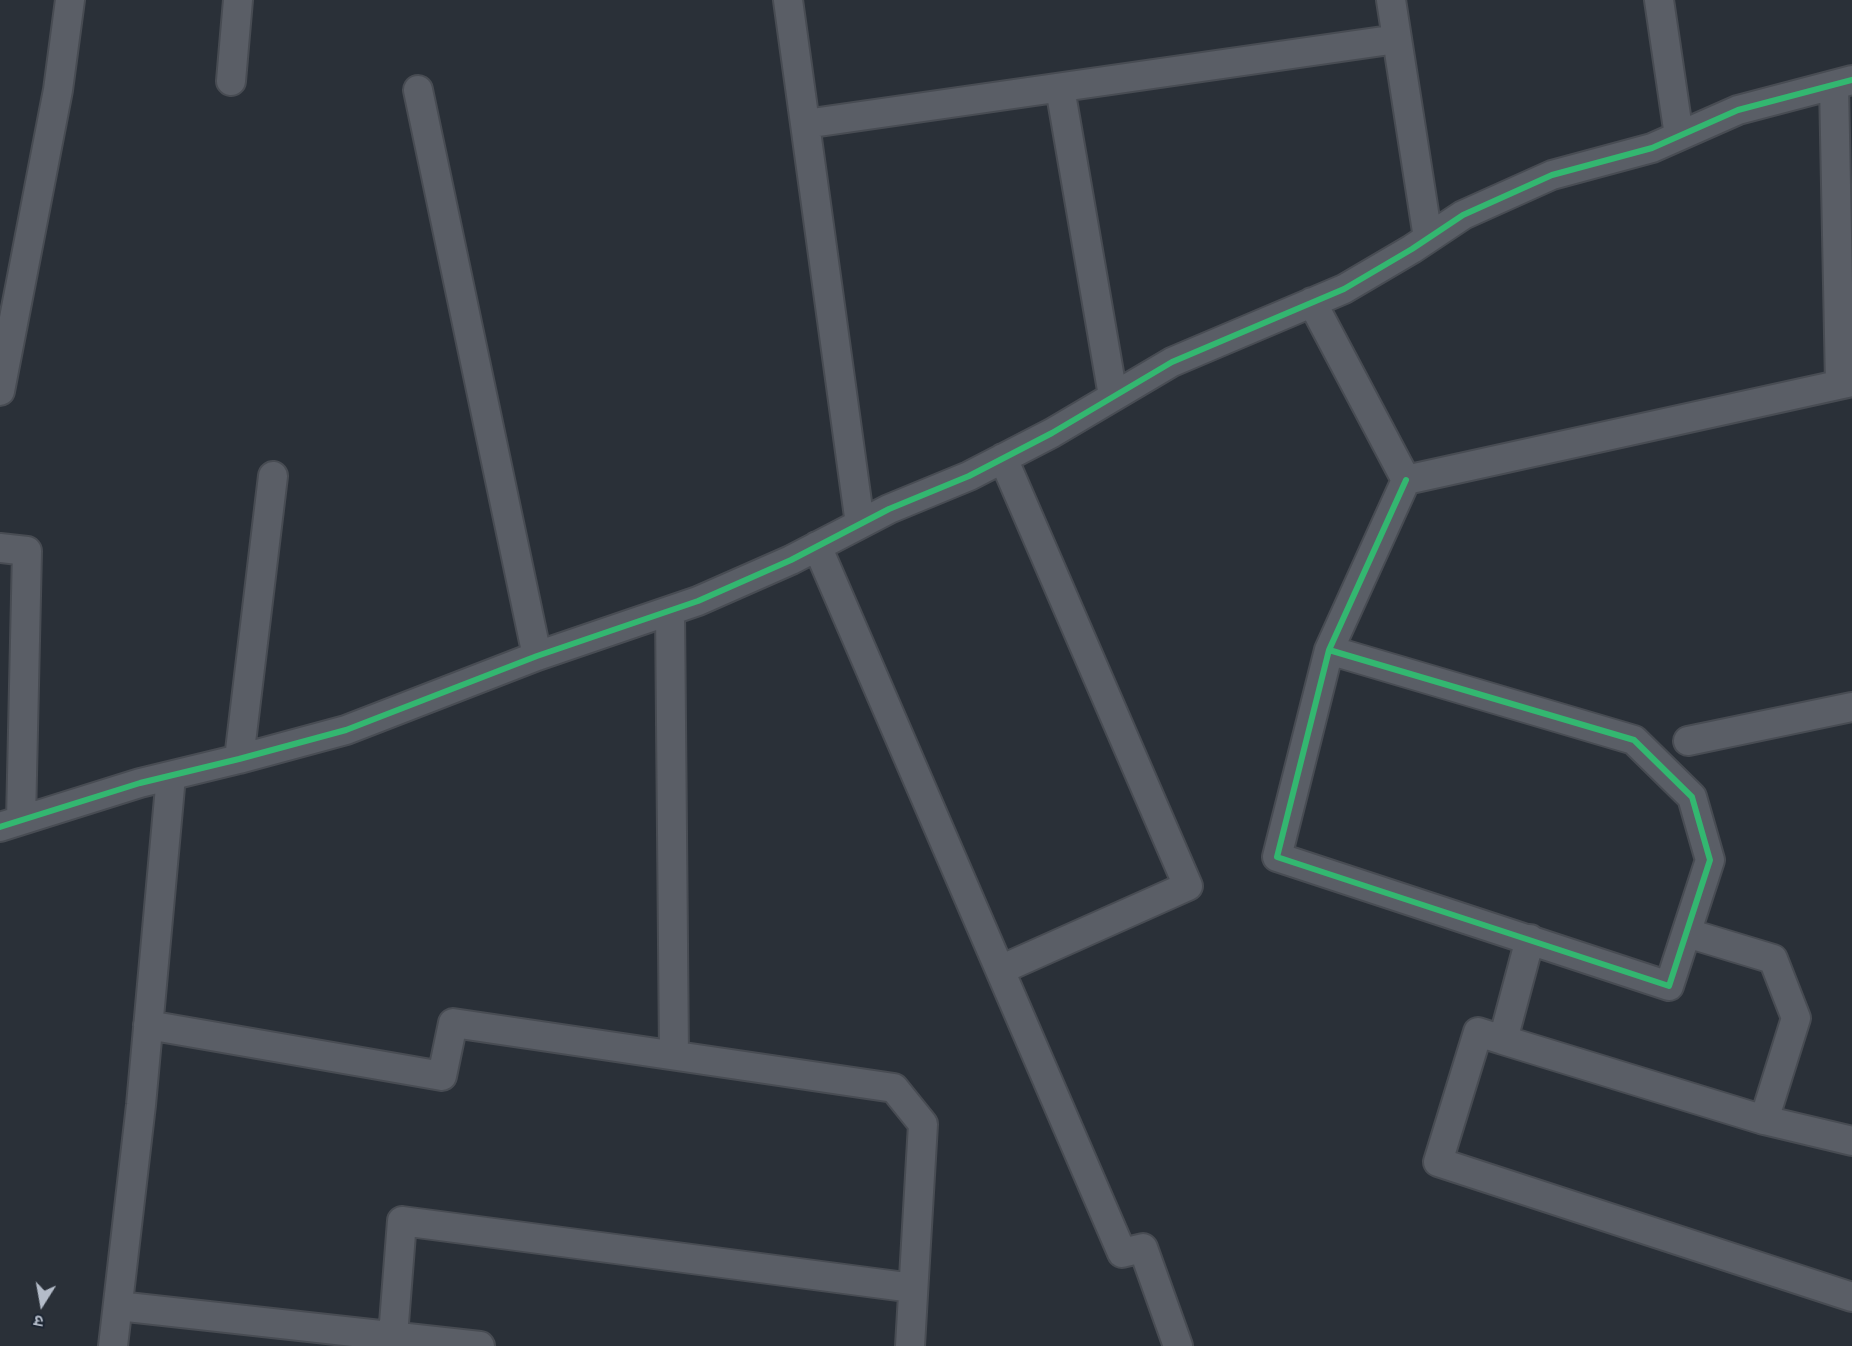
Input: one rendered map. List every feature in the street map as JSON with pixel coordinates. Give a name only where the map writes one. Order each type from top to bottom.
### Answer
[{"type":"street","points":[[0,391],[58,90],[70,0]]},
{"type":"street","points":[[231,81],[238,0]]},
{"type":"street","points":[[788,0],[860,524]]},
{"type":"street","points":[[1391,0],[1428,238]]},
{"type":"street","points":[[1659,0],[1679,136]]},
{"type":"street","points":[[805,124],[1397,39]]},
{"type":"street","points":[[0,548],[27,551],[10,823],[140,783],[346,730],[537,656],[698,601],[817,546],[889,509],[969,476],[1052,433],[1172,362],[1344,289],[1463,215],[1552,175],[1652,148],[1738,110],[1843,82],[1846,383],[1406,480]]},
{"type":"street","points":[[1060,88],[1113,396]]},
{"type":"street","points":[[418,90],[537,656]]},
{"type":"street","points":[[1312,302],[1406,480]]},
{"type":"street","points":[[1000,970],[1188,885],[1003,458]]},
{"type":"street","points":[[240,759],[273,476]]},
{"type":"street","points":[[1329,650],[1634,740],[1692,797],[1710,860],[1670,986],[1277,857],[1329,650],[1406,480]]},
{"type":"street","points":[[817,546],[1122,1253],[1143,1248],[1178,1346]]},
{"type":"street","points":[[670,611],[674,1055]]},
{"type":"street","points":[[1688,741],[1852,707]]},
{"type":"street","points":[[113,1346],[141,1105],[171,776]]},
{"type":"street","points":[[1687,933],[1773,958],[1797,1018],[1764,1120]]},
{"type":"street","points":[[1503,1040],[1530,939]]},
{"type":"street","points":[[148,1025],[442,1076],[453,1023],[894,1088],[923,1124],[910,1346]]},
{"type":"street","points":[[1852,1141],[1764,1120],[1478,1032],[1438,1162],[1852,1297]]},
{"type":"street","points":[[393,1336],[402,1221],[913,1288]]},
{"type":"street","points":[[117,1306],[474,1346]]},
{"type":"cycle path","points":[[0,827],[140,783],[346,730],[537,656],[698,601],[791,560],[889,509],[969,476],[1052,433],[1172,362],[1344,289],[1412,249],[1463,215],[1552,175],[1652,148],[1738,110],[1852,80]]},
{"type":"cycle path","points":[[1329,650],[1277,857],[1669,986],[1710,860],[1692,797],[1634,740],[1329,650],[1406,480]]}]
